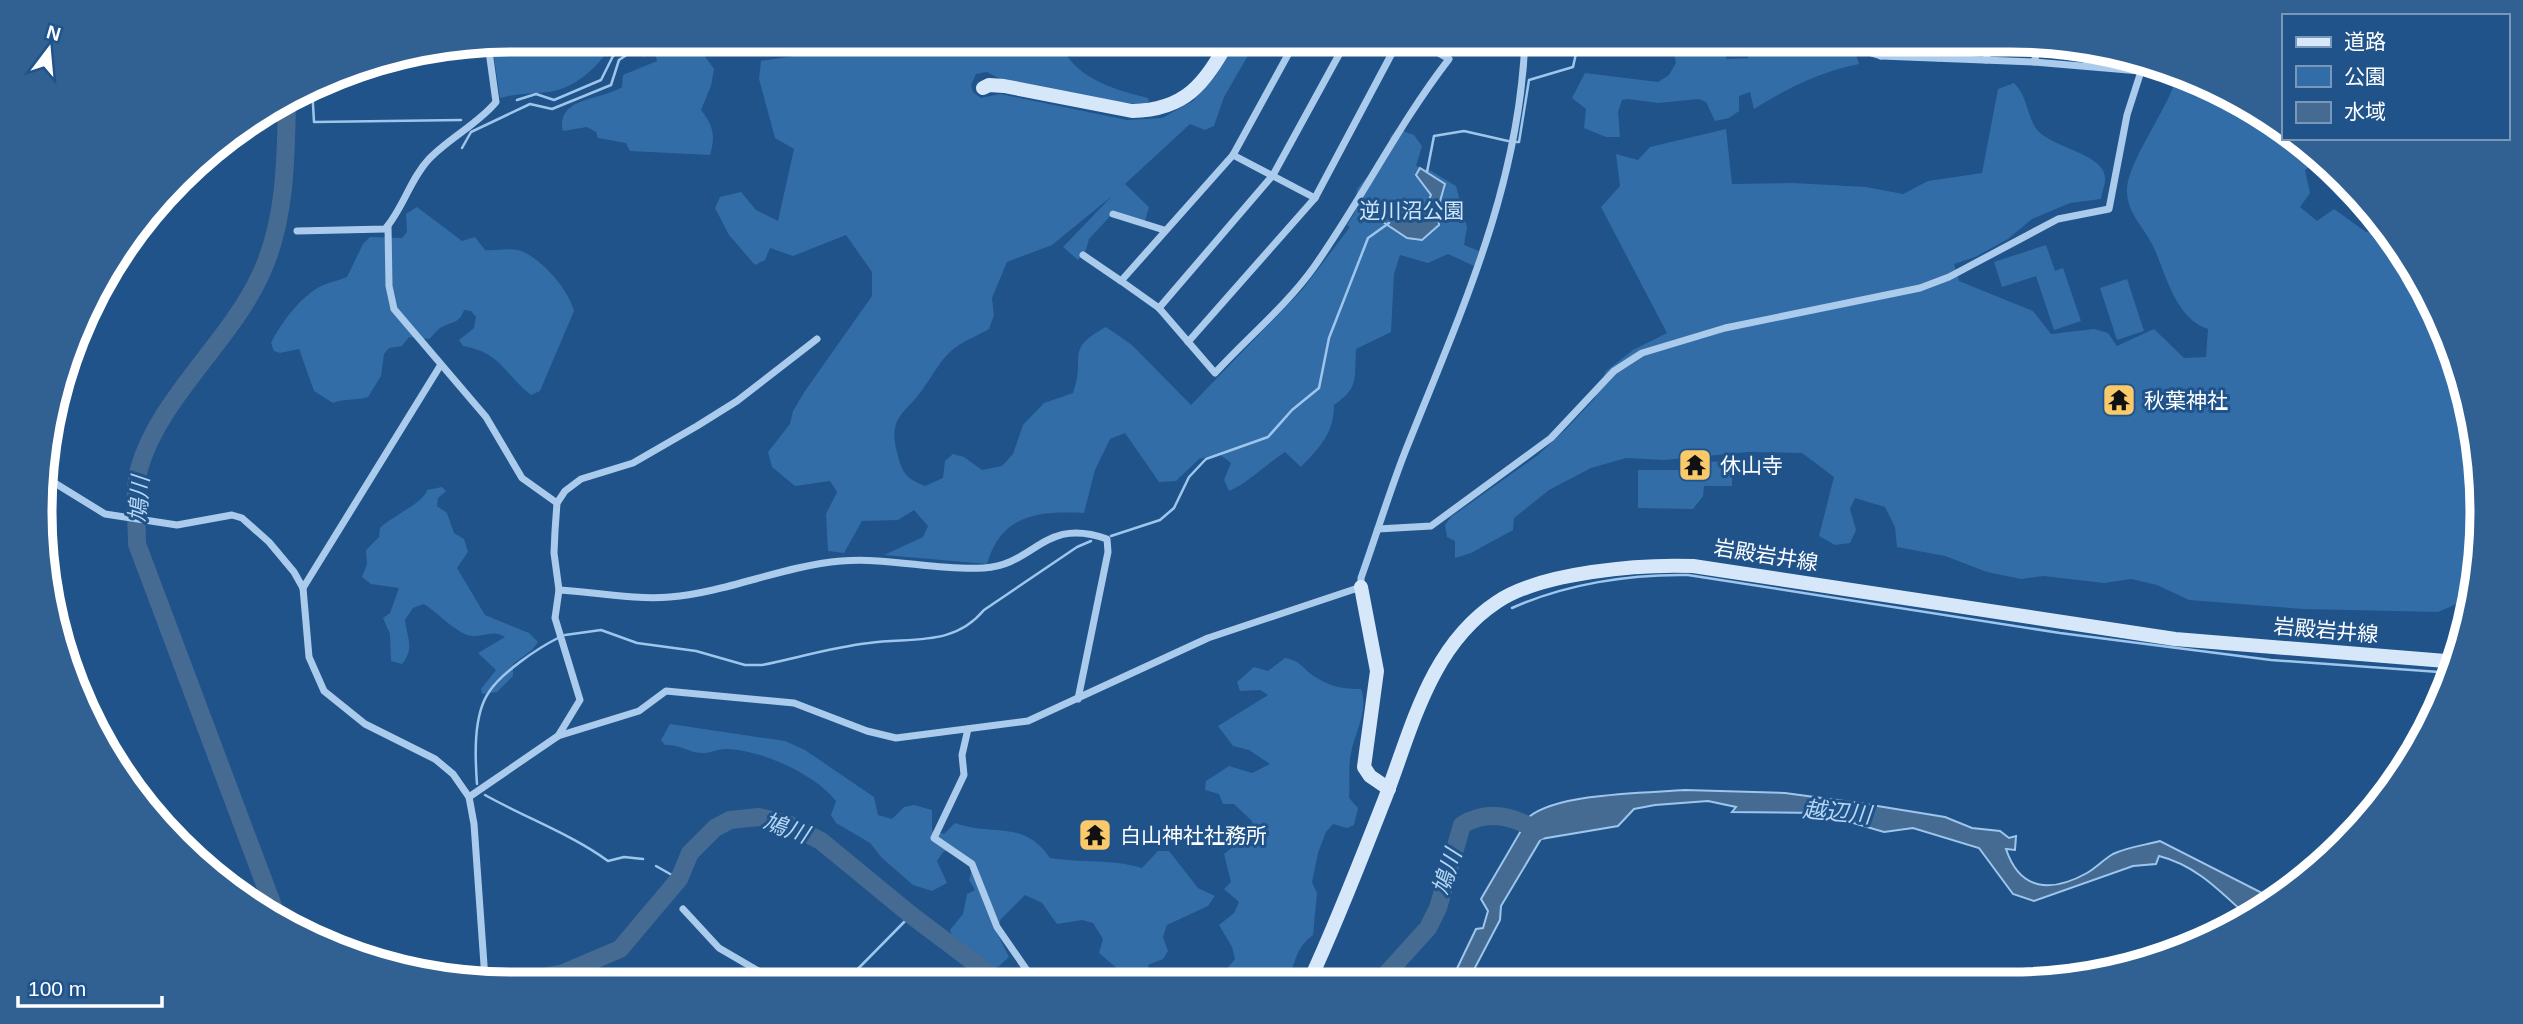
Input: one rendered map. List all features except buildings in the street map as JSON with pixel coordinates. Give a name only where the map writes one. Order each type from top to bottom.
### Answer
[{"type":"main road","points":[[984,88],[989,85],[1004,86],[1132,111],[1150,111],[1191,94],[1205,81],[1222,52]]},
{"type":"main road","name":"岩殿岩井線","points":[[1314,972],[1341,911],[1420,703],[1440,662],[1454,640],[1471,622],[1499,600],[1530,586],[1634,567],[1664,565],[1723,569],[2175,639],[2446,661]]},
{"type":"main road","points":[[1361,587],[1377,671],[1364,767],[1370,776],[1388,789]]},
{"type":"street","points":[[1121,281],[1233,155],[1289,52]]},
{"type":"street","points":[[1158,308],[1273,175],[1341,52]]},
{"type":"street","points":[[1188,342],[1315,198],[1393,52]]},
{"type":"street","points":[[1083,255],[1158,308],[1215,373],[1312,270],[1374,176],[1410,111],[1449,59],[1439,52]]},
{"type":"street","points":[[469,797],[558,736],[639,711],[666,691],[794,703],[882,736],[908,738],[1028,721],[1208,638],[1361,587],[1361,578],[1378,529],[1472,285],[1494,218],[1513,150],[1524,52]]},
{"type":"street","points":[[1871,52],[1881,55],[2086,65],[2139,71]]},
{"type":"street","points":[[1938,58],[1940,52]]},
{"type":"street","points":[[1986,60],[1988,52]]},
{"type":"street","points":[[489,53],[496,102],[488,113],[473,122],[427,161],[388,226],[389,286],[394,309],[486,417],[522,478],[557,503]]},
{"type":"street","points":[[2034,62],[2037,53]]},
{"type":"street","points":[[2086,65],[2088,59]]},
{"type":"street","points":[[1378,529],[1418,529],[1438,521],[1551,438],[1614,371],[1642,353],[1725,328],[1920,288],[1949,276],[2058,219],[2109,209],[2127,115],[2140,71]]},
{"type":"street","points":[[1233,155],[1315,198]]},
{"type":"street","points":[[1113,214],[1164,230]]},
{"type":"street","points":[[297,231],[374,231],[388,226]]},
{"type":"street","points":[[558,736],[580,700],[555,618],[559,590],[554,553],[557,503],[572,483],[633,463],[737,401],[817,339]]},
{"type":"street","points":[[303,588],[440,366]]},
{"type":"street","points":[[53,482],[110,515],[191,524],[232,515],[242,518],[277,552],[303,588],[309,657],[324,691],[365,724],[435,759],[453,774],[469,797],[474,824],[485,971]]},
{"type":"street","points":[[559,590],[670,597],[706,592],[795,569],[864,560],[984,568],[1008,563],[1049,538],[1063,533],[1091,533],[1107,538],[1108,552],[1078,699]]},
{"type":"street","points":[[968,729],[962,755],[964,775],[934,838],[972,864],[997,927],[1028,972]]},
{"type":"street","points":[[683,909],[719,948],[760,972]]},
{"type":"green space","points":[[602,52],[604,56],[587,74],[565,88],[500,98],[493,53]]},
{"type":"green space","points":[[655,52],[702,52],[714,69],[711,86],[701,110],[712,131],[710,155],[630,151],[626,143],[598,138],[596,132],[587,127],[563,131],[566,112],[573,106],[613,92],[622,87],[623,75],[657,61]]},
{"type":"green space","name":"逆川沼公園","points":[[802,52],[1067,52],[1067,56],[1075,65],[1093,79],[1148,98],[1149,102],[1123,103],[1079,96],[1002,80],[987,72],[976,74],[971,85],[973,92],[981,98],[1000,94],[1127,120],[1162,118],[1193,101],[1216,75],[1229,52],[1250,52],[1224,97],[1214,126],[1205,130],[1190,124],[1125,184],[1149,207],[1145,221],[1115,211],[1089,239],[1086,250],[1078,260],[1063,247],[1112,196],[1052,245],[1007,262],[992,298],[994,315],[989,329],[960,344],[946,356],[896,423],[895,442],[902,468],[910,478],[925,486],[943,478],[945,461],[953,454],[964,457],[982,470],[1002,466],[1013,454],[1023,425],[1044,403],[1073,393],[1080,348],[1106,327],[1132,345],[1191,405],[1302,290],[1350,227],[1347,225],[1355,212],[1357,189],[1390,150],[1390,137],[1397,129],[1414,135],[1422,146],[1416,166],[1431,171],[1456,186],[1467,227],[1464,245],[1479,251],[1474,266],[1448,254],[1428,263],[1400,255],[1394,274],[1391,332],[1356,349],[1352,387],[1334,405],[1329,432],[1301,467],[1285,452],[1229,491],[1224,480],[1231,463],[1219,454],[1199,459],[1176,481],[1159,482],[1125,433],[1110,439],[1095,470],[1084,513],[1037,515],[1012,525],[993,547],[987,564],[884,555],[923,537],[928,526],[914,510],[898,520],[862,521],[844,553],[828,551],[826,514],[837,492],[830,481],[795,486],[772,467],[768,452],[790,424],[793,411],[805,391],[872,296],[872,272],[846,235],[793,256],[770,248],[765,260],[755,265],[729,235],[715,208],[720,197],[741,192],[756,210],[778,221],[794,149],[775,138],[759,79],[761,61],[802,55]]},
{"type":"green space","points":[[1674,52],[1723,52],[1727,59],[1748,58],[1750,52],[1855,52],[1859,64],[1830,71],[1804,82],[1754,109],[1750,92],[1739,96],[1739,111],[1729,118],[1715,121],[1706,102],[1699,99],[1658,103],[1628,99],[1622,100],[1618,112],[1620,137],[1606,137],[1584,128],[1586,109],[1572,98],[1585,73],[1658,82],[1669,75],[1676,63]]},
{"type":"green space","points":[[2014,83],[2022,93],[2032,121],[2041,134],[2086,156],[2102,169],[2105,179],[2101,199],[2070,203],[2032,219],[2008,239],[1975,257],[1954,264],[1959,281],[2033,311],[2051,334],[2094,329],[2108,333],[2117,346],[2154,329],[2184,358],[2206,357],[2208,329],[2197,324],[2180,306],[2154,248],[2133,214],[2127,191],[2128,180],[2139,153],[2174,84],[2187,87],[2241,114],[2291,147],[2312,165],[2305,170],[2310,193],[2300,207],[2317,221],[2334,209],[2366,232],[2377,234],[2409,282],[2436,336],[2446,364],[2462,422],[2467,452],[2470,542],[2462,602],[2438,612],[2303,609],[2189,600],[2157,585],[2131,579],[2104,583],[2043,576],[2021,579],[1987,572],[1945,556],[1897,547],[1895,527],[1885,507],[1855,498],[1850,509],[1856,530],[1850,543],[1835,545],[1819,536],[1834,477],[1802,453],[1748,452],[1664,460],[1626,458],[1591,468],[1549,490],[1514,518],[1513,530],[1471,553],[1455,558],[1455,541],[1447,537],[1445,525],[1451,517],[1538,455],[1566,429],[1595,398],[1606,371],[1633,350],[1667,333],[1601,207],[1620,186],[1616,154],[1638,160],[1650,147],[1726,129],[1732,184],[1793,183],[1866,187],[1903,194],[1928,181],[1982,173],[1998,89]]},
{"type":"green space","points":[[417,207],[462,241],[475,237],[485,250],[514,249],[536,259],[566,293],[574,311],[540,391],[531,395],[495,359],[476,349],[463,346],[459,340],[474,328],[476,317],[471,311],[464,310],[458,320],[440,328],[429,339],[409,337],[402,346],[389,348],[384,354],[381,376],[368,397],[364,398],[333,403],[314,391],[299,349],[280,353],[274,351],[271,343],[299,304],[321,286],[347,277],[363,244],[370,237],[402,238],[407,232],[406,214]]},
{"type":"green space","points":[[2046,245],[2055,271],[2063,268],[2081,321],[2054,330],[2036,276],[2002,287],[1994,262]]},
{"type":"green space","points":[[2127,279],[2144,331],[2117,340],[2100,288]]},
{"type":"green space","points":[[1732,461],[1732,486],[1704,486],[1703,496],[1693,509],[1638,508],[1638,470],[1704,470],[1705,462]]},
{"type":"green space","points":[[442,487],[446,491],[438,498],[437,506],[447,513],[454,533],[464,539],[468,552],[457,568],[485,615],[529,633],[538,642],[513,664],[513,676],[497,692],[482,694],[481,689],[496,670],[478,653],[505,637],[497,634],[466,635],[424,604],[413,608],[405,620],[409,643],[406,658],[402,664],[391,661],[390,634],[383,618],[390,613],[399,588],[371,584],[362,577],[367,564],[366,550],[379,537],[380,528],[414,504],[427,490]]},
{"type":"green space","points":[[1285,658],[1299,663],[1328,684],[1361,689],[1362,713],[1349,770],[1349,798],[1358,808],[1354,825],[1347,828],[1333,824],[1326,832],[1312,882],[1317,893],[1313,935],[1298,952],[1290,972],[1224,972],[1235,959],[1232,947],[1219,925],[1234,913],[1239,902],[1224,889],[1231,882],[1224,854],[1254,830],[1252,821],[1234,804],[1223,804],[1219,794],[1205,790],[1206,781],[1229,766],[1252,773],[1270,764],[1249,750],[1233,746],[1218,726],[1268,695],[1260,690],[1240,691],[1237,682],[1254,667],[1268,671]]},
{"type":"green space","points":[[670,724],[785,741],[805,750],[874,797],[878,815],[892,819],[904,807],[914,805],[932,810],[932,831],[944,834],[955,823],[1018,833],[1040,846],[1050,858],[1120,863],[1142,868],[1158,851],[1169,851],[1198,888],[1215,896],[1208,906],[1167,925],[1163,937],[1168,951],[1163,959],[1148,965],[1150,972],[1121,972],[1099,953],[1103,939],[1093,923],[1082,920],[1057,924],[1042,903],[1025,895],[1001,919],[996,931],[1009,957],[998,967],[991,966],[969,955],[957,943],[950,930],[963,914],[967,894],[975,890],[969,880],[974,863],[955,848],[943,852],[937,861],[947,883],[932,891],[913,885],[882,858],[870,843],[836,823],[831,815],[836,801],[827,791],[801,773],[771,759],[741,750],[724,749],[701,753],[665,745],[661,740]]},
{"type":"water","points":[[1420,168],[1445,184],[1438,208],[1439,225],[1422,240],[1407,238],[1383,222],[1385,214],[1392,207],[1426,207],[1431,195],[1416,175]]},
{"type":"water","name":"越辺川","points":[[1685,790],[1785,793],[1945,817],[1972,828],[2000,831],[2009,838],[2016,836],[2015,850],[2006,849],[2012,863],[2028,880],[2049,885],[2074,879],[2113,854],[2160,841],[2265,895],[2241,910],[2195,872],[2159,856],[2156,864],[2133,866],[2034,901],[2013,894],[1979,848],[1913,828],[1884,832],[1819,813],[1732,812],[1736,807],[1708,801],[1655,805],[1634,809],[1618,826],[1541,839],[1501,906],[1500,920],[1473,972],[1455,972],[1476,929],[1483,928],[1488,911],[1481,899],[1529,817],[1560,803],[1626,794]]},
{"type":"waterway","points":[[517,100],[536,94],[554,100],[601,80],[613,56],[619,52]]},
{"type":"waterway","points":[[462,148],[471,132],[530,104],[552,109],[611,85],[619,60],[631,52],[644,55]]},
{"type":"waterway","points":[[1516,142],[1519,142],[1529,80],[1573,67],[1576,52]]},
{"type":"waterway","points":[[313,98],[314,122],[461,120]]},
{"type":"waterway","name":"鳩川","points":[[272,904],[137,544],[136,497],[139,469],[162,418],[247,301],[269,255],[283,189],[287,112]]},
{"type":"waterway","points":[[1427,172],[1434,136],[1464,131],[1508,141]]},
{"type":"waterway","points":[[1111,536],[1160,520],[1174,508],[1189,477],[1206,459],[1268,437],[1292,410],[1319,388],[1329,338],[1368,238],[1389,223]]},
{"type":"waterway","points":[[565,635],[601,630],[637,643],[696,651],[745,665],[762,665],[856,645],[931,638],[959,630],[1077,547],[1091,541]]},
{"type":"waterway","points":[[1512,608],[1554,593],[1598,582],[1643,576],[1688,575],[2060,633],[2271,660],[2442,672]]},
{"type":"waterway","points":[[477,784],[478,724],[484,701],[502,677],[558,638]]},
{"type":"waterway","points":[[485,795],[564,834],[608,861],[624,857],[643,859]]},
{"type":"waterway","name":"鳩川","points":[[1388,972],[1428,928],[1438,908],[1462,825],[1481,817],[1500,816],[1520,821],[1538,831]]},
{"type":"waterway","name":"鳩川","points":[[566,972],[620,949],[679,879],[690,853],[715,828],[730,820],[759,817],[788,824],[821,841],[911,915],[987,972]]},
{"type":"waterway","points":[[656,866],[679,879]]},
{"type":"waterway","points":[[855,972],[911,915]]},
{"type":"place","name":"秋葉神社","points":[[2119,400]]},
{"type":"place","name":"休山寺","points":[[1695,465]]},
{"type":"place","name":"白山神社社務所","points":[[1095,835]]}]
